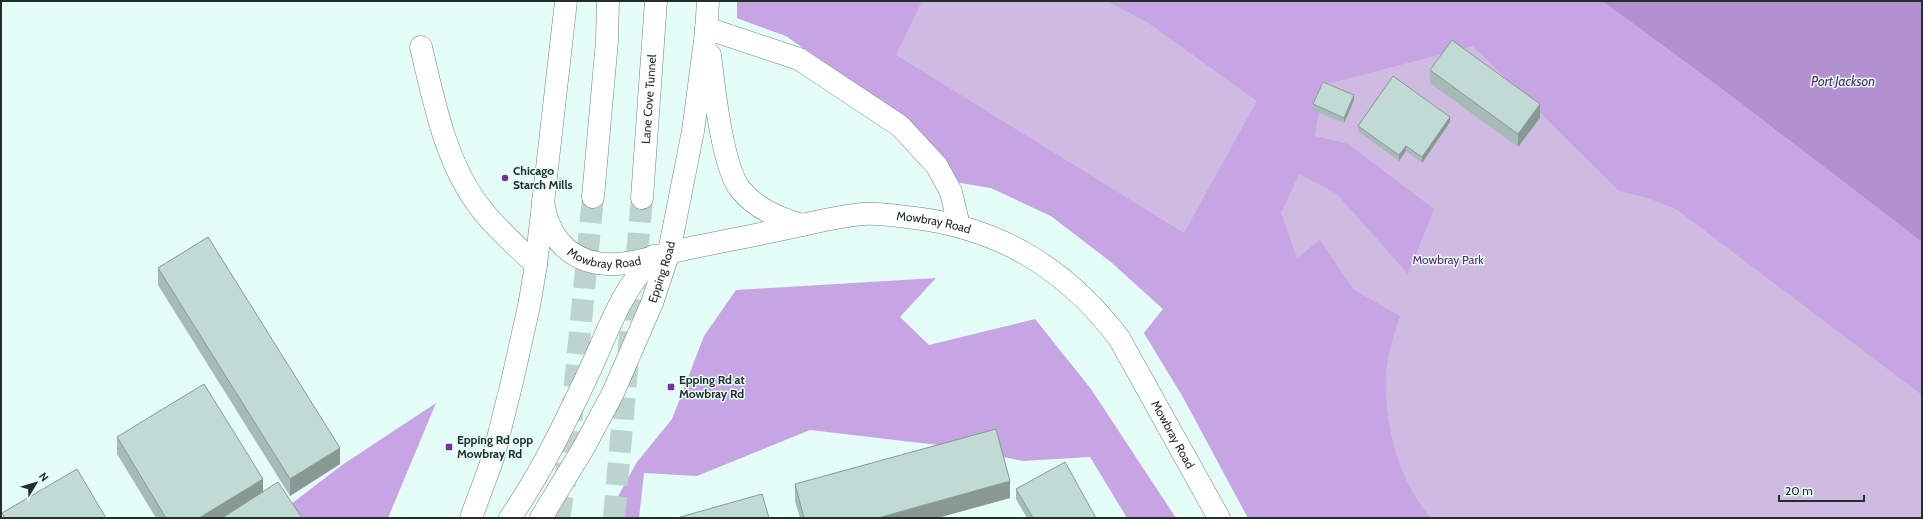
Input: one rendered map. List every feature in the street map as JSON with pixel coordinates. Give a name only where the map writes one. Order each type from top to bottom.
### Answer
[{"type":"main road","points":[[471,518],[497,443],[529,306],[536,265],[566,1]]},
{"type":"main road","points":[[593,197],[607,41],[608,1]]},
{"type":"main road","name":"Lane Cove Tunnel","points":[[642,198],[656,1]]},
{"type":"main road","name":"Epping Road","points":[[541,518],[584,447],[613,393],[652,303],[662,254],[693,131],[706,30],[708,1]]},
{"type":"main road","points":[[802,225],[783,220],[763,209],[751,200],[736,182],[724,145],[706,30],[799,59],[900,126],[937,166],[951,192],[959,226]]},
{"type":"main road","points":[[421,47],[434,102],[447,144],[468,190],[493,223],[536,265]]},
{"type":"main road","name":"Mowbray Road","points":[[543,201],[545,214],[552,232],[565,247],[579,257],[597,263],[616,264],[835,218],[863,214],[934,220],[994,237],[1052,269],[1077,290],[1101,314],[1123,344],[1219,518]]},
{"type":"main road","points":[[510,518],[534,483],[568,416],[621,301],[633,281],[662,254]]},
{"type":"green space","name":"Mowbray Park","points":[[737,1],[1602,1],[1922,242],[1922,518],[1248,518],[1183,397],[1144,333],[1163,309],[1111,262],[1051,216],[991,188],[956,182],[905,118],[786,36],[737,18]]},
{"type":"shaded area","points":[[737,1],[922,1],[896,55],[1184,233],[1257,101],[1147,22],[1107,1],[1602,1],[1723,90],[1922,242],[1922,395],[1676,209],[1648,198],[1619,191],[1473,46],[1323,85],[1315,136],[1348,144],[1434,209],[1408,274],[1337,194],[1299,174],[1281,213],[1297,258],[1320,240],[1354,290],[1400,316],[1391,345],[1386,375],[1388,413],[1395,451],[1402,469],[1410,487],[1431,518],[1248,518],[1183,397],[1144,333],[1163,309],[1111,262],[1051,216],[991,188],[956,182],[905,118],[786,36],[737,18]]},
{"type":"shaded area","points":[[936,278],[900,317],[929,345],[1035,319],[1091,389],[1176,518],[1127,518],[1090,457],[1023,461],[955,447],[810,430],[697,476],[644,473],[639,518],[606,518],[637,462],[672,419],[704,336],[736,290]]},
{"type":"shaded area","points":[[436,403],[388,518],[296,518],[291,504],[342,465]]},
{"type":"water","name":"Port Jackson","points":[[1602,1],[1922,1],[1922,242],[1723,90]]},
{"type":"building","points":[[1452,40],[1540,104],[1518,134],[1430,70]]},
{"type":"building","points":[[1393,76],[1450,117],[1422,157],[1406,146],[1399,155],[1358,126]]},
{"type":"building","points":[[1323,82],[1354,95],[1344,118],[1313,104]]},
{"type":"building","points":[[208,237],[340,448],[290,479],[158,268]]},
{"type":"building","points":[[204,384],[263,479],[199,518],[166,518],[117,437]]},
{"type":"building","points":[[996,429],[1010,481],[878,518],[804,518],[795,484]]},
{"type":"building","points":[[1065,462],[1096,518],[1033,518],[1016,489]]},
{"type":"building","points":[[77,469],[106,518],[5,518],[2,513]]},
{"type":"building","points":[[278,482],[302,518],[222,518]]},
{"type":"building","points":[[762,494],[769,518],[680,518],[680,517]]},
{"type":"tunnel","points":[[559,518],[566,476],[593,197]]},
{"type":"tunnel","points":[[614,518],[642,198]]},
{"type":"place","name":"Chicago Starch Mills","points":[[505,178]]},
{"type":"place","name":"Epping Rd at Mowbray Rd","points":[[671,387]]},
{"type":"place","name":"Epping Rd opp Mowbray Rd","points":[[449,447]]}]
